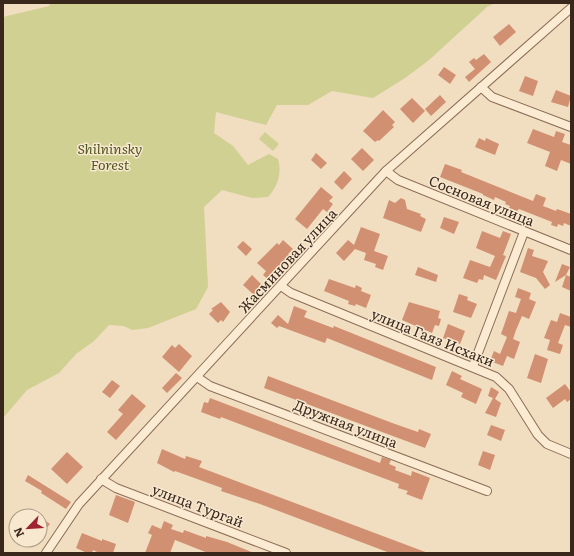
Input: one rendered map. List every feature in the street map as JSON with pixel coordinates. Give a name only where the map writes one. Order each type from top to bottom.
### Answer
[{"type":"street","name":"Жасминовая улица","points":[[46,553],[74,510],[101,479],[386,171],[571,8]]},
{"type":"street","points":[[481,87],[492,97],[571,127]]},
{"type":"street","name":"Сосновая улица","points":[[386,171],[398,180],[571,250]]},
{"type":"street","points":[[473,366],[524,232]]},
{"type":"street","name":"улица Гаяз Исхаки","points":[[281,286],[290,293],[473,366],[496,377],[509,389],[538,436],[547,444],[571,454]]},
{"type":"street","name":"Дружная улица","points":[[197,377],[210,386],[487,491]]},
{"type":"street","name":"улица Тургай","points":[[101,479],[116,488],[286,553]]},
{"type":"green space","name":"Shilninsky Forest","points":[[50,3],[495,3],[487,7],[429,60],[405,78],[373,98],[332,91],[308,105],[277,105],[266,125],[216,112],[214,133],[233,146],[248,165],[269,154],[278,159],[280,169],[277,184],[268,197],[252,198],[222,190],[204,207],[208,287],[196,309],[148,328],[132,330],[124,326],[109,325],[94,341],[76,354],[59,373],[27,390],[3,418],[3,17],[49,6]]},
{"type":"green space","points":[[265,132],[279,144],[273,151],[259,139]]},
{"type":"building","points":[[509,24],[516,32],[500,46],[493,37]]},
{"type":"building","points":[[484,54],[491,62],[469,82],[465,77],[475,69],[469,62],[474,58],[476,60]]},
{"type":"building","points":[[444,67],[456,75],[450,84],[438,75]]},
{"type":"building","points":[[525,76],[538,81],[533,96],[519,91]]},
{"type":"building","points":[[556,90],[571,96],[568,107],[551,102]]},
{"type":"building","points":[[440,95],[446,102],[431,116],[425,109]]},
{"type":"building","points":[[412,98],[425,111],[413,123],[400,109]]},
{"type":"building","points":[[383,110],[395,122],[392,125],[394,127],[379,141],[378,140],[375,142],[363,131]]},
{"type":"building","points":[[533,129],[554,137],[556,131],[565,134],[562,142],[571,145],[571,164],[561,160],[557,171],[545,166],[550,152],[527,143]]},
{"type":"building","points":[[479,138],[485,141],[486,138],[499,144],[495,155],[475,147]]},
{"type":"building","points":[[362,148],[374,160],[363,171],[351,159]]},
{"type":"building","points":[[316,153],[327,163],[321,169],[311,160]]},
{"type":"building","points":[[445,164],[533,201],[536,194],[546,198],[543,206],[556,211],[557,209],[571,214],[571,226],[564,223],[563,226],[558,224],[557,227],[551,225],[552,222],[519,209],[517,211],[509,208],[510,206],[505,204],[506,202],[495,197],[494,200],[483,194],[440,177]]},
{"type":"building","points":[[344,171],[352,179],[342,190],[334,182]]},
{"type":"building","points":[[321,187],[333,197],[329,201],[333,204],[327,212],[323,209],[307,229],[295,219]]},
{"type":"building","points":[[401,198],[405,200],[407,209],[421,214],[420,216],[426,219],[421,232],[383,218],[389,200],[395,203]]},
{"type":"building","points":[[444,217],[459,222],[454,234],[440,228]]},
{"type":"building","points":[[361,227],[380,234],[374,251],[388,256],[383,270],[375,267],[376,264],[364,260],[366,253],[355,249],[344,261],[336,253],[348,240],[354,245]]},
{"type":"building","points":[[482,231],[500,238],[503,231],[511,234],[503,255],[506,256],[496,280],[484,275],[483,280],[479,279],[477,283],[463,278],[470,260],[490,267],[495,256],[476,248]]},
{"type":"building","points":[[283,240],[293,249],[288,254],[290,256],[273,273],[276,276],[271,282],[263,275],[266,271],[257,263],[277,243],[279,245]]},
{"type":"building","points":[[243,241],[252,249],[246,256],[237,247]]},
{"type":"building","points":[[528,248],[534,250],[532,256],[548,261],[543,272],[550,285],[545,289],[536,278],[520,272]]},
{"type":"building","points":[[562,264],[570,267],[566,275],[555,282]]},
{"type":"building","points":[[418,267],[438,275],[436,282],[415,275]]},
{"type":"building","points":[[252,275],[261,284],[254,295],[243,285]]},
{"type":"building","points":[[566,275],[571,277],[571,291],[562,287]]},
{"type":"building","points":[[329,279],[355,288],[356,285],[362,288],[361,291],[371,295],[366,308],[356,304],[355,306],[348,304],[349,301],[324,291]]},
{"type":"building","points":[[518,288],[531,293],[529,299],[536,302],[529,319],[522,316],[516,330],[513,339],[520,342],[514,359],[507,356],[503,366],[490,361],[494,351],[500,354],[507,337],[501,334],[509,311],[516,313],[521,299],[515,297]]},
{"type":"building","points":[[459,294],[468,297],[467,300],[477,304],[471,318],[453,312]]},
{"type":"building","points":[[221,302],[230,312],[223,322],[221,320],[218,323],[209,314],[213,310],[211,309]]},
{"type":"building","points":[[409,302],[440,311],[438,318],[441,319],[439,326],[435,325],[432,333],[402,320]]},
{"type":"building","points":[[294,306],[307,311],[304,317],[333,328],[334,326],[436,367],[432,380],[327,338],[325,343],[279,326],[277,328],[271,323],[278,315],[288,324]]},
{"type":"building","points":[[560,313],[571,317],[571,327],[565,325],[558,343],[563,345],[560,354],[547,350],[550,340],[544,338],[551,320],[557,322]]},
{"type":"building","points":[[448,324],[465,331],[460,344],[443,338]]},
{"type":"building","points":[[179,344],[192,356],[179,372],[162,357],[172,345],[175,348]]},
{"type":"building","points":[[535,354],[548,359],[541,383],[527,378]]},
{"type":"building","points":[[452,371],[462,376],[460,379],[482,389],[476,404],[461,397],[463,393],[446,385]]},
{"type":"building","points":[[176,373],[182,378],[167,393],[162,388]]},
{"type":"building","points":[[268,376],[395,424],[418,432],[419,429],[431,434],[425,448],[264,388]]},
{"type":"building","points":[[112,380],[120,386],[110,398],[102,392]]},
{"type":"building","points":[[565,384],[571,392],[571,399],[567,402],[565,399],[553,408],[546,398]]},
{"type":"building","points":[[491,387],[499,392],[495,399],[501,403],[496,417],[485,413],[493,398],[488,396]]},
{"type":"building","points":[[132,394],[146,406],[116,440],[107,432],[123,414],[118,410]]},
{"type":"building","points":[[210,398],[380,463],[382,457],[391,460],[389,464],[396,467],[395,470],[411,476],[412,471],[430,478],[422,500],[406,494],[408,491],[398,488],[399,484],[221,417],[220,419],[201,412],[204,402],[208,403]]},
{"type":"building","points":[[491,425],[505,430],[501,441],[487,435]]},
{"type":"building","points":[[162,449],[185,459],[186,456],[202,461],[199,467],[428,553],[390,553],[260,504],[221,491],[222,488],[175,471],[174,472],[157,463]]},
{"type":"building","points":[[483,451],[495,455],[490,470],[478,465]]},
{"type":"building","points":[[67,452],[83,467],[67,484],[51,469]]},
{"type":"building","points":[[28,475],[71,502],[66,509],[41,493],[42,491],[25,481]]},
{"type":"building","points":[[116,495],[135,502],[128,523],[109,515]]},
{"type":"building","points":[[164,521],[173,525],[171,529],[183,533],[184,530],[206,538],[206,536],[227,542],[254,553],[208,553],[175,540],[170,553],[145,553],[152,535],[148,533],[152,525],[161,529]]},
{"type":"building","points":[[82,533],[102,541],[102,539],[116,544],[113,553],[99,553],[93,550],[92,553],[87,553],[76,548]]}]
